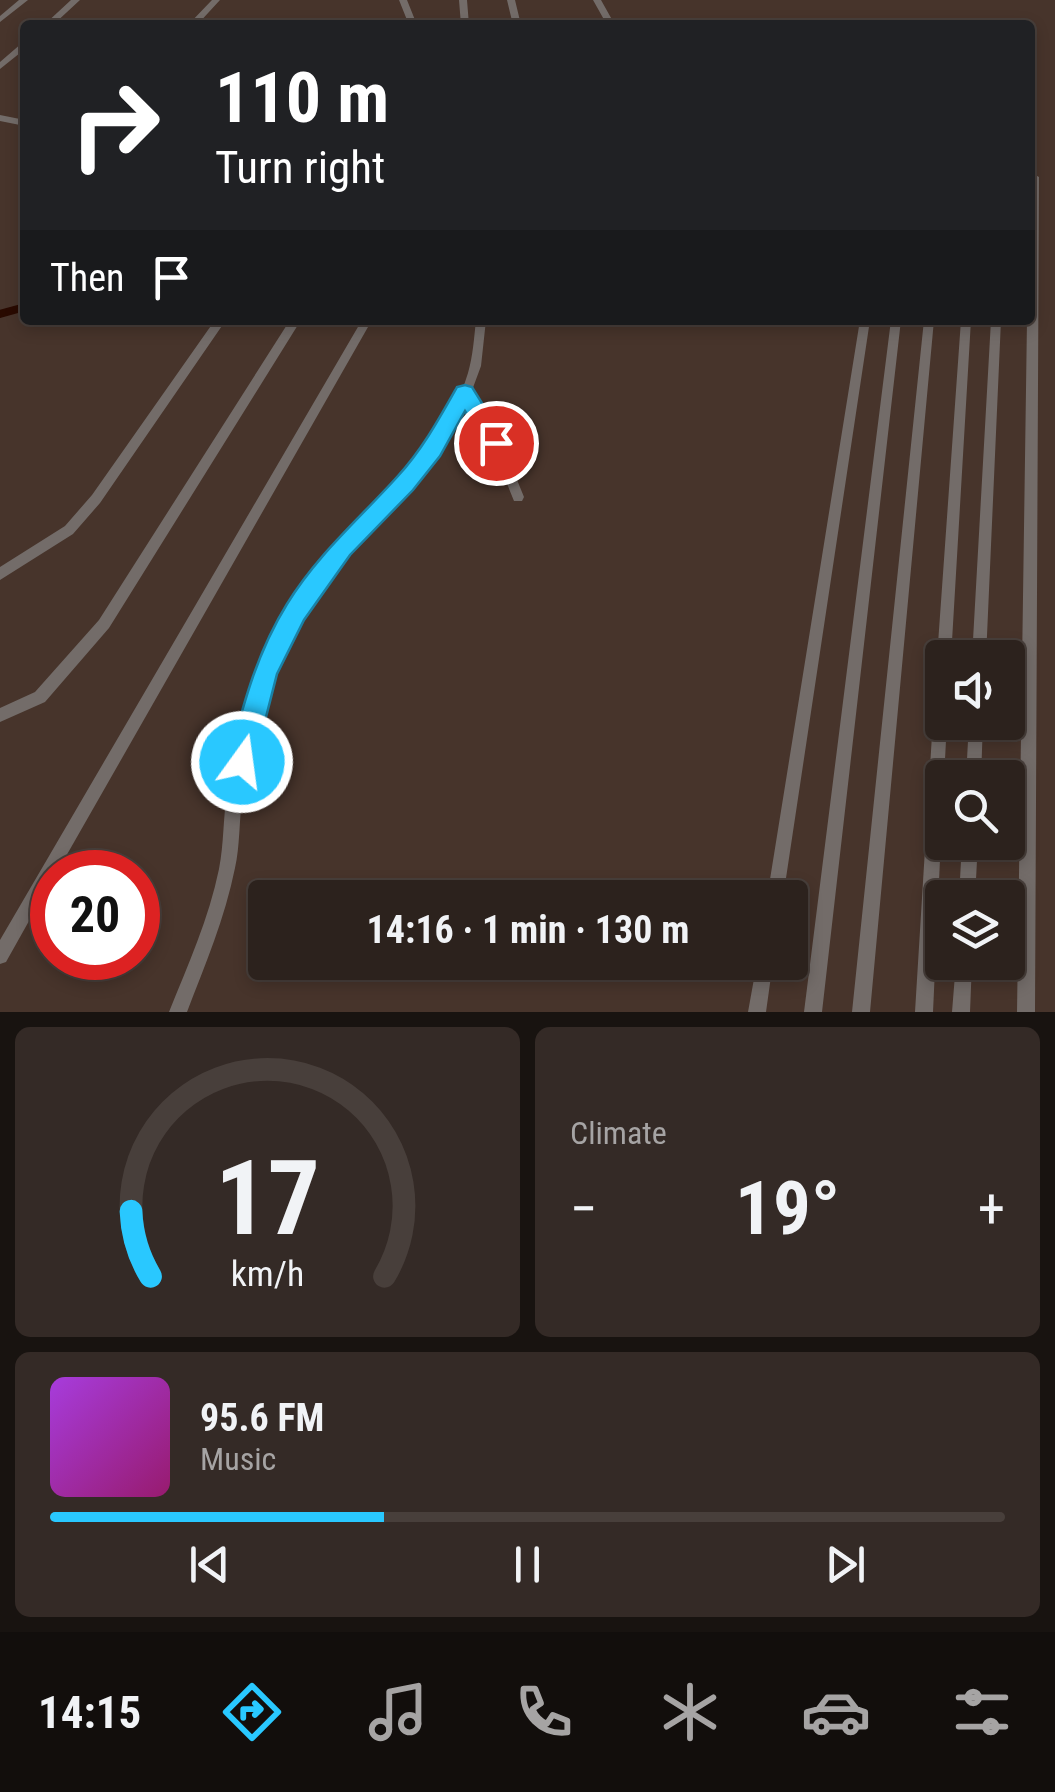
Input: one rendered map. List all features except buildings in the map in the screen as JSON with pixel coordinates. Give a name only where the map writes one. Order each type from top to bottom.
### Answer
[{"type":"lane","points":[[0,20],[24,0]]},
{"type":"lane","points":[[54,20],[76,0]]},
{"type":"lane","points":[[197,20],[216,0]]},
{"type":"lane","points":[[0,66],[20,48]]},
{"type":"lane","points":[[0,574],[69,530],[96,499],[218,325]]},
{"type":"lane","points":[[0,715],[40,697],[104,624],[293,325]]},
{"type":"lane","points":[[0,956],[363,325]]},
{"type":"lane","points":[[178,1012],[207,939],[228,866],[235,794],[264,672],[307,596],[342,548],[432,450],[472,378],[481,325]]},
{"type":"lane","points":[[778,880],[864,325]]},
{"type":"lane","points":[[813,1012],[895,325]]},
{"type":"lane","points":[[861,1012],[929,325]]},
{"type":"lane","points":[[945,640],[966,325]]},
{"type":"lane","points":[[980,640],[996,325]]},
{"type":"lane","points":[[1026,1012],[1033,325]]},
{"type":"lane","points":[[465,393],[496,443],[518,497]]},
{"type":"lane","points":[[924,1012],[939,740]]},
{"type":"lane","points":[[758,1012],[762,980]]},
{"type":"lane","points":[[961,1012],[963,980]]},
{"type":"shaded area","points":[[0,0],[1055,0],[1055,1012],[0,1012]]},
{"type":"waterway","points":[[0,314],[20,308]]},
{"type":"route","points":[[242,762],[264,672],[295,612],[342,548],[432,450],[465,393],[496,443]]}]
